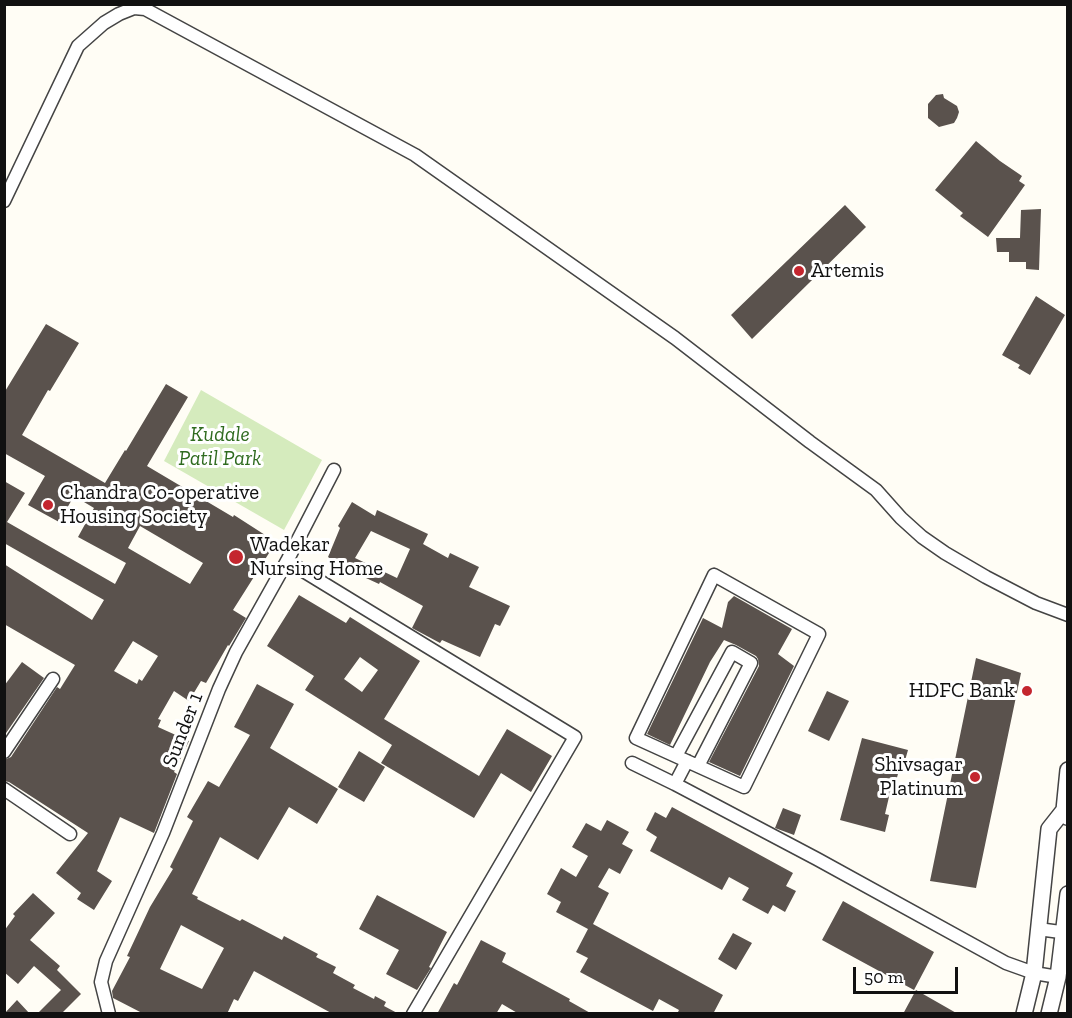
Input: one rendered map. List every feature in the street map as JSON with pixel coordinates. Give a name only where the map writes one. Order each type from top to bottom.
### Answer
[{"type":"street","points":[[4,201],[78,46],[104,22],[134,8],[145,9],[415,155],[675,338],[876,490],[901,518],[929,543],[1036,603],[1068,615]]},
{"type":"street","name":"Sunder 1","points":[[109,1014],[101,982],[106,961],[174,808],[223,680],[241,642],[334,470]]},
{"type":"street","points":[[286,561],[575,737],[413,1014]]},
{"type":"street","points":[[714,575],[819,634],[744,787],[687,761],[636,738],[714,575]]},
{"type":"street","points":[[675,784],[687,761],[732,652],[751,663],[687,761]]},
{"type":"street","points":[[4,752],[52,679]]},
{"type":"street","points":[[632,763],[817,859],[1006,963],[1034,973],[1058,977]]},
{"type":"street","points":[[1024,1014],[1034,973],[1048,829],[1066,814],[1068,770]]},
{"type":"street","points":[[4,789],[70,834]]},
{"type":"street","points":[[1049,1014],[1065,933],[1068,894]]},
{"type":"street","points":[[1038,929],[1065,933]]},
{"type":"green space","name":"Kudale Patil Park","points":[[201,390],[322,460],[284,530],[164,461]]},
{"type":"building","points":[[943,94],[944,98],[957,106],[959,112],[954,123],[939,127],[928,118],[928,104],[936,95]]},
{"type":"building","points":[[976,141],[1022,176],[1019,181],[1025,185],[988,237],[960,216],[963,213],[935,190]]},
{"type":"building","name":"Artemis","points":[[845,205],[866,227],[752,339],[731,315]]},
{"type":"building","points":[[1041,209],[1039,270],[1026,269],[1026,262],[1009,262],[1009,252],[997,252],[996,238],[1020,238],[1021,210]]},
{"type":"building","points":[[1036,296],[1065,315],[1030,375],[1018,368],[1020,365],[1002,355]]},
{"type":"building","points":[[46,324],[79,343],[22,435],[105,483],[166,384],[188,397],[147,466],[233,517],[234,515],[276,542],[233,610],[246,618],[206,683],[201,681],[189,701],[174,691],[158,719],[161,720],[158,727],[189,741],[174,772],[177,774],[154,833],[120,817],[97,871],[112,881],[94,910],[77,899],[81,893],[56,873],[88,833],[4,781],[4,760],[11,757],[57,687],[60,689],[75,665],[4,624],[4,564],[92,620],[104,600],[4,543],[4,481],[25,493],[7,522],[115,584],[126,563],[78,537],[94,508],[74,496],[59,522],[28,505],[45,476],[4,453],[4,393]],"holes":[[[140,526],[203,563],[190,584],[128,548]],[[133,641],[158,656],[142,681],[139,679],[137,684],[114,671]]]},
{"type":"building","points":[[352,502],[375,516],[377,510],[428,534],[423,544],[448,558],[450,553],[479,567],[469,587],[510,606],[500,626],[495,624],[480,657],[442,640],[440,643],[412,628],[423,606],[380,582],[379,584],[342,567],[328,557],[340,528],[338,526]],"holes":[[[371,531],[410,549],[397,578],[355,558]]]},
{"type":"building","points":[[299,595],[346,623],[350,617],[420,661],[384,719],[479,776],[507,729],[552,756],[531,792],[501,773],[474,818],[381,763],[392,745],[305,690],[314,676],[267,646]],"holes":[[[360,657],[378,670],[362,692],[344,679]]]},
{"type":"building","points":[[734,596],[792,629],[778,654],[794,666],[740,776],[709,762],[759,666],[756,656],[736,645],[724,640],[710,662],[670,745],[647,734],[703,618],[722,628],[728,602]]},
{"type":"building","name":"Shivsagar Platinum","points":[[976,658],[1021,673],[976,888],[930,881]]},
{"type":"building","points":[[22,662],[44,678],[4,736],[4,686]]},
{"type":"building","points":[[257,684],[294,704],[270,748],[338,789],[317,824],[289,807],[258,860],[220,837],[192,894],[198,897],[197,899],[240,921],[242,919],[282,940],[284,936],[318,954],[316,957],[336,967],[333,973],[355,985],[353,988],[374,999],[375,996],[386,1002],[384,1006],[399,1014],[333,1014],[254,971],[238,1001],[234,999],[227,1014],[144,1014],[113,998],[112,991],[130,957],[127,956],[150,907],[173,869],[170,867],[193,821],[187,817],[208,781],[219,787],[250,735],[234,727]],"holes":[[[181,925],[224,948],[202,989],[160,969]]]},
{"type":"building","points":[[827,691],[849,701],[829,741],[808,731]]},
{"type":"building","points":[[862,738],[908,750],[902,771],[899,770],[895,785],[892,784],[885,814],[889,815],[885,832],[840,820]]},
{"type":"building","points":[[359,751],[385,767],[364,802],[338,787]]},
{"type":"building","points":[[672,807],[793,873],[786,886],[796,891],[785,912],[773,905],[768,914],[742,900],[749,888],[729,877],[722,890],[650,851],[657,837],[646,830],[655,812],[666,818]]},
{"type":"building","points":[[783,808],[801,815],[794,835],[775,828]]},
{"type":"building","points":[[607,820],[629,832],[622,844],[633,850],[620,874],[609,868],[598,887],[609,893],[593,924],[723,995],[713,1014],[677,1014],[679,1010],[659,999],[653,1011],[580,972],[588,958],[576,952],[588,929],[556,912],[561,902],[547,894],[561,868],[576,877],[588,856],[572,847],[586,823],[601,831]]},
{"type":"building","points":[[33,893],[55,913],[30,940],[60,966],[57,970],[81,994],[61,1014],[37,1014],[61,990],[34,966],[18,984],[4,972],[4,931],[15,916],[13,914]]},
{"type":"building","points":[[377,895],[447,932],[429,967],[431,968],[417,990],[386,974],[399,950],[359,929]]},
{"type":"building","points":[[843,901],[934,952],[914,990],[822,940]]},
{"type":"building","points":[[733,933],[752,943],[736,970],[718,959]]},
{"type":"building","points":[[481,940],[506,953],[502,962],[570,999],[569,1001],[592,1014],[519,1014],[502,1004],[496,1014],[437,1014],[454,983],[457,985]]},
{"type":"building","points":[[916,990],[958,1014],[903,1014]]},
{"type":"building","points":[[17,1000],[30,1014],[4,1014]]},
{"type":"place","name":"Artemis","points":[[799,271]]},
{"type":"place","name":"Chandra Co-operative Housing Society","points":[[48,505]]},
{"type":"place","name":"Wadekar Nursing Home","points":[[236,557]]},
{"type":"place","name":"HDFC Bank","points":[[1027,691]]},
{"type":"place","name":"Shivsagar Platinum","points":[[975,777]]}]
